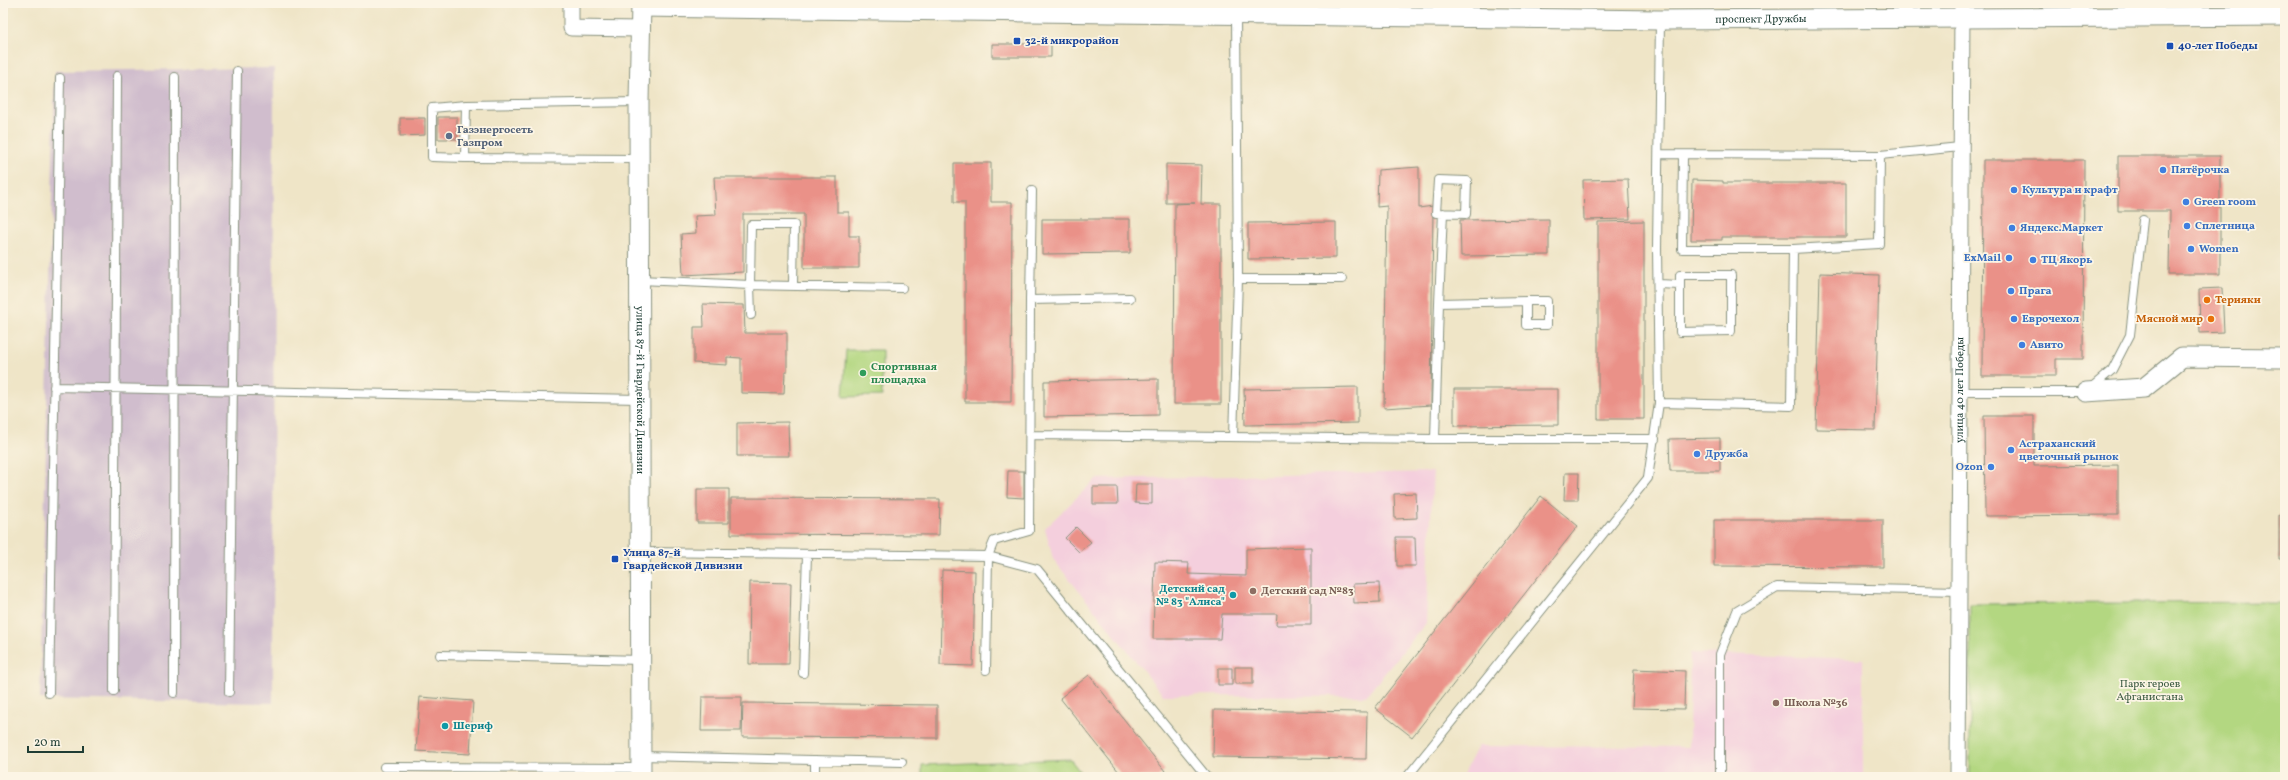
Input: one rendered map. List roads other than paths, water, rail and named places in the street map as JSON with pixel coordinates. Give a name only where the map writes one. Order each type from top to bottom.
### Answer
[{"type":"street","points":[[571,3],[571,28],[640,29]]},
{"type":"street","points":[[641,5],[1018,14],[1144,8]]},
{"type":"street","name":"улица 87-й Гвардейской Дивизии","points":[[641,5],[639,102],[641,767]]},
{"type":"street","name":"проспект Дружбы","points":[[1144,8],[1236,15],[1660,20],[1962,11],[2285,16]]},
{"type":"street","name":"улица 40 лет Победы","points":[[1958,777],[1960,591],[1960,147],[1962,11]]},
{"type":"street","points":[[2086,392],[2144,388],[2182,357],[2285,358]]},
{"type":"lane","points":[[1234,437],[1238,279],[1236,15]]},
{"type":"lane","points":[[1407,777],[1648,478],[1655,439],[1659,403],[1660,20]]},
{"type":"lane","points":[[230,692],[237,72]]},
{"type":"lane","points":[[114,691],[117,76]]},
{"type":"lane","points":[[174,693],[175,77]]},
{"type":"lane","points":[[49,693],[60,78]]},
{"type":"lane","points":[[639,102],[466,105],[432,108],[432,157],[639,159]]},
{"type":"lane","points":[[465,158],[466,105]]},
{"type":"lane","points":[[1659,154],[1880,155],[1960,147]]},
{"type":"lane","points":[[1683,155],[1682,249],[1793,249],[1879,244],[1880,155]]},
{"type":"lane","points":[[1438,180],[1468,181],[1466,214],[1443,213],[1436,213],[1438,180]]},
{"type":"lane","points":[[986,670],[988,556],[994,541],[1029,531],[1032,191]]},
{"type":"lane","points":[[1435,439],[1443,213]]},
{"type":"lane","points":[[1960,392],[2086,392],[2112,370],[2130,334],[2143,220]]},
{"type":"lane","points":[[751,315],[751,225],[794,225],[793,285]]},
{"type":"lane","points":[[1659,403],[1791,406],[1793,249]]},
{"type":"lane","points":[[1680,275],[1730,275],[1731,331],[1680,332],[1679,285],[1680,275]]},
{"type":"lane","points":[[1238,279],[1342,279]]},
{"type":"lane","points":[[640,280],[750,285],[902,288]]},
{"type":"lane","points":[[1659,284],[1679,285]]},
{"type":"lane","points":[[1030,300],[1130,298]]},
{"type":"lane","points":[[1439,303],[1526,301]]},
{"type":"lane","points":[[54,387],[639,399]]},
{"type":"lane","points":[[1030,435],[1435,439],[1655,439]]},
{"type":"lane","points":[[640,552],[988,556],[1037,569],[1207,777]]},
{"type":"lane","points":[[803,673],[807,555]]},
{"type":"lane","points":[[1720,777],[1720,654],[1737,611],[1777,587],[1960,591]]},
{"type":"lane","points":[[440,655],[641,660]]},
{"type":"lane","points":[[815,760],[815,777]]},
{"type":"lane","points":[[384,767],[641,767],[815,760],[902,762]]},
{"type":"place","name":"32-й микрорайон","points":[[1017,41]]},
{"type":"place","name":"40-лет Победы","points":[[2170,46]]},
{"type":"place","name":"Газэнергосеть Газпром","points":[[449,136]]},
{"type":"place","name":"Пятёрочка","points":[[2163,170]]},
{"type":"place","name":"Культура и крафт","points":[[2014,190]]},
{"type":"place","name":"Green room","points":[[2186,202]]},
{"type":"place","name":"Сплетница","points":[[2187,226]]},
{"type":"place","name":"Яндекс.Маркет","points":[[2012,228]]},
{"type":"place","name":"Women","points":[[2191,249]]},
{"type":"place","name":"ExMail","points":[[2009,258]]},
{"type":"place","name":"ТЦ Якорь","points":[[2033,260]]},
{"type":"place","name":"Прага","points":[[2011,291]]},
{"type":"place","name":"Терияки","points":[[2207,300]]},
{"type":"place","name":"Еврочехол","points":[[2014,319]]},
{"type":"place","name":"Мясной мир","points":[[2211,319]]},
{"type":"place","name":"Авито","points":[[2022,345]]},
{"type":"place","name":"Спортивная площадка","points":[[863,373]]},
{"type":"place","name":"Астраханский цветочный рынок","points":[[2011,450]]},
{"type":"place","name":"Дружба","points":[[1697,454]]},
{"type":"place","name":"Ozon","points":[[1991,467]]},
{"type":"place","name":"Улица 87-й Гвардейской Дивизии","points":[[615,559]]},
{"type":"place","name":"Детский сад №83","points":[[1253,591]]},
{"type":"place","name":"Детский сад № 83 \"Алиса\"","points":[[1233,595]]},
{"type":"place","name":"Школа №36","points":[[1776,703]]},
{"type":"place","name":"Шериф","points":[[445,726]]},
{"type":"park label","name":"Парк героев Афганистана","points":[[2150,690]]}]
